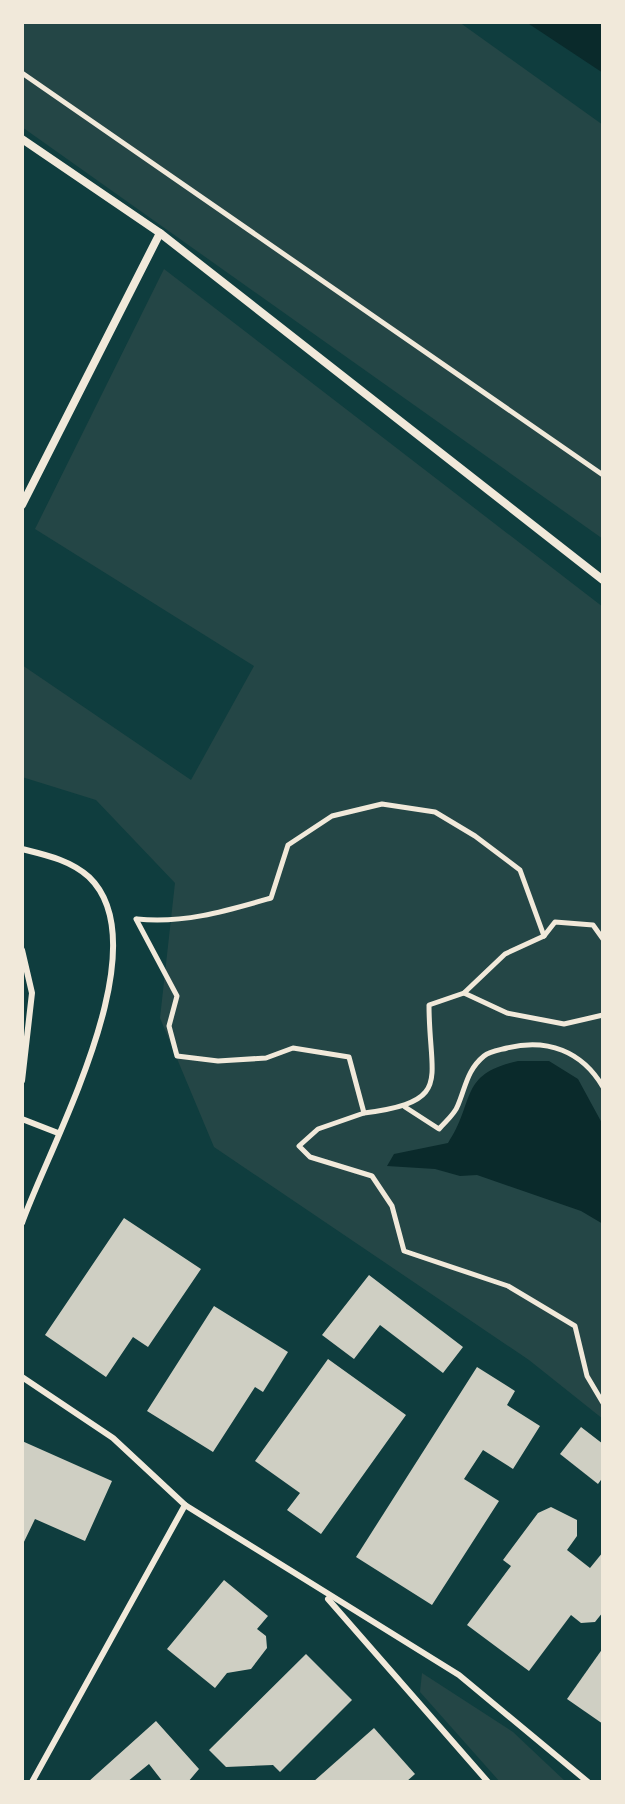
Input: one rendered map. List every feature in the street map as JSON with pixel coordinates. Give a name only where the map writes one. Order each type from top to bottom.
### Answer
[{"type":"street","points":[[22,139],[160,233],[603,580]]},
{"type":"street","points":[[22,505],[160,233]]},
{"type":"lane","points":[[22,849],[59,858],[90,878],[110,912],[112,967],[97,1044],[22,1223]]},
{"type":"lane","points":[[22,950],[32,993],[22,1081]]},
{"type":"lane","points":[[22,1119],[58,1133]]},
{"type":"lane","points":[[22,1377],[113,1438],[185,1505],[459,1675],[588,1782]]},
{"type":"lane","points":[[32,1782],[185,1505]]},
{"type":"lane","points":[[323,1593],[488,1782]]},
{"type":"path","points":[[22,73],[603,475]]},
{"type":"path","points":[[364,1113],[349,1057],[293,1048],[266,1058],[218,1061],[177,1056],[169,1026],[177,996],[136,919],[165,922],[221,913],[271,898],[288,845],[332,816],[382,804],[435,812],[475,836],[520,870],[544,936]]},
{"type":"path","points":[[603,939],[593,925],[555,922],[544,936],[505,954],[464,993],[429,1005],[432,1078],[423,1098],[405,1107],[364,1113],[318,1129],[299,1146],[310,1157],[372,1176],[392,1206],[404,1251],[508,1286],[575,1326],[587,1376],[603,1403]]},
{"type":"path","points":[[464,993],[507,1013],[564,1024],[603,1015]]},
{"type":"path","points":[[405,1107],[439,1129],[457,1108],[466,1076],[486,1054],[516,1046],[545,1045],[568,1051],[592,1069],[603,1087]]},
{"type":"shaded area","points":[[22,22],[459,22],[603,125],[603,539],[22,127]]},
{"type":"shaded area","points":[[526,22],[603,22],[603,73]]},
{"type":"shaded area","points":[[164,269],[603,607],[603,1419],[529,1360],[214,1147],[160,1018],[175,883],[96,800],[22,777],[22,665],[191,780],[254,666],[35,529]]},
{"type":"shaded area","points":[[518,1061],[549,1061],[578,1079],[603,1125],[603,1224],[581,1211],[477,1175],[460,1176],[435,1169],[387,1166],[394,1154],[448,1143],[477,1082],[486,1073]]},
{"type":"shaded area","points":[[422,1673],[513,1732],[566,1782],[500,1782],[420,1692]]},
{"type":"building","points":[[124,1218],[201,1269],[148,1347],[133,1337],[106,1377],[45,1335]]},
{"type":"building","points":[[369,1275],[463,1347],[443,1373],[380,1325],[354,1359],[322,1335]]},
{"type":"building","points":[[214,1306],[288,1352],[263,1392],[255,1387],[213,1452],[147,1411]]},
{"type":"building","points":[[328,1359],[406,1415],[321,1534],[287,1510],[300,1493],[255,1461]]},
{"type":"building","points":[[477,1367],[515,1391],[507,1405],[540,1426],[513,1469],[483,1450],[464,1479],[499,1501],[432,1605],[356,1557]]},
{"type":"building","points":[[581,1427],[603,1444],[603,1477],[598,1484],[560,1454]]},
{"type":"building","points":[[22,1441],[112,1481],[85,1541],[35,1519],[22,1546]]},
{"type":"building","points":[[551,1507],[577,1520],[577,1536],[567,1550],[590,1568],[603,1552],[603,1612],[595,1622],[581,1623],[571,1615],[529,1671],[467,1625],[511,1566],[503,1560],[538,1513]]},
{"type":"building","points":[[224,1580],[268,1616],[257,1629],[266,1636],[267,1648],[251,1669],[227,1673],[215,1688],[167,1649]]},
{"type":"building","points":[[603,1648],[603,1724],[567,1699]]},
{"type":"building","points":[[306,1654],[352,1700],[280,1772],[273,1765],[226,1767],[209,1750]]},
{"type":"building","points":[[156,1721],[199,1769],[188,1782],[163,1782],[149,1764],[127,1782],[88,1782]]},
{"type":"building","points":[[374,1728],[415,1774],[406,1782],[313,1782]]}]
